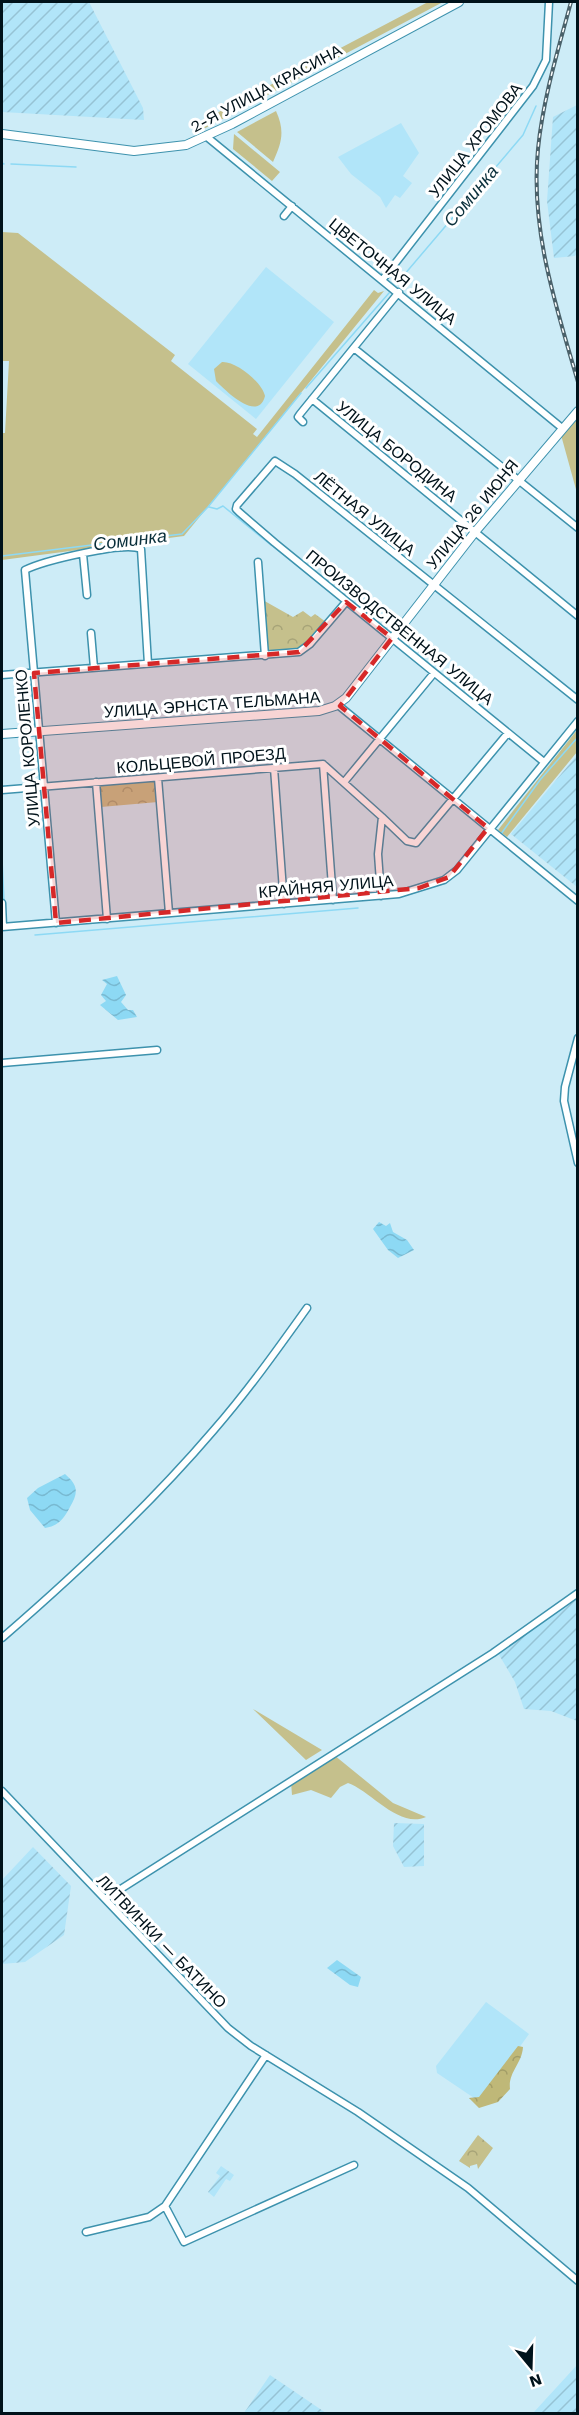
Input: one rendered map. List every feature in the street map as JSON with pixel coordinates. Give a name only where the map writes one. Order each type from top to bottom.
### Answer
[{"type":"main road","name":"2-Я УЛИЦА КРАСИНА","points":[[2,134],[134,151],[173,148],[207,137],[459,2]]},
{"type":"main road","name":"УЛИЦА 26 ИЮНЯ","points":[[392,638],[518,479],[578,411]]},
{"type":"main road","name":"УЛИЦА ЭРНСТА ТЕЛЬМАНА","points":[[2,734],[321,711],[338,705],[392,638]]},
{"type":"street","name":"УЛИЦА ХРОМОВА","points":[[383,279],[533,86],[546,60],[549,2]]},
{"type":"street","name":"ЦВЕТОЧНАЯ УЛИЦА","points":[[207,137],[399,292],[562,428]]},
{"type":"street","points":[[284,216],[292,206]]},
{"type":"street","points":[[303,422],[298,417],[399,292]]},
{"type":"street","points":[[355,349],[578,528]]},
{"type":"street","name":"УЛИЦА БОРОДИНА","points":[[312,399],[578,616]]},
{"type":"street","name":"ЛЁТНАЯ УЛИЦА","points":[[239,512],[236,509],[237,505],[275,461],[295,474],[578,700]]},
{"type":"street","name":"ПРОИЗВОДСТВЕННАЯ УЛИЦА","points":[[239,512],[544,762]]},
{"type":"street","points":[[87,595],[83,554],[132,545],[141,549],[148,664]]},
{"type":"street","name":"УЛИЦА КОРОЛЕНКО","points":[[56,923],[25,570],[34,565],[83,554]]},
{"type":"street","points":[[258,562],[265,656]]},
{"type":"street","points":[[2,675],[265,656],[305,650],[346,602]]},
{"type":"street","points":[[91,633],[94,668]]},
{"type":"street","points":[[345,781],[434,673]]},
{"type":"street","points":[[338,705],[578,901]]},
{"type":"street","name":"КРАЙНЯЯ УЛИЦА","points":[[2,927],[381,896],[399,894],[444,880],[457,870],[488,828],[578,721]]},
{"type":"street","points":[[323,764],[345,781],[407,841],[412,843],[420,840],[508,733]]},
{"type":"street","points":[[323,764],[333,900]]},
{"type":"street","name":"КОЛЬЦЕВОЙ ПРОЕЗД","points":[[2,790],[323,764]]},
{"type":"street","points":[[274,768],[284,904]]},
{"type":"street","points":[[158,777],[169,914]]},
{"type":"street","points":[[96,782],[107,919]]},
{"type":"street","points":[[381,896],[378,854],[382,817]]},
{"type":"street","points":[[2,903],[2,927]]},
{"type":"street","points":[[578,1038],[565,1087],[564,1101],[578,1163]]},
{"type":"street","points":[[2,1063],[157,1050]]},
{"type":"street","points":[[2,1638],[63,1585],[212,1432],[261,1372],[307,1308]]},
{"type":"street","points":[[105,1899],[319,1761],[493,1653],[578,1593]]},
{"type":"street","name":"ЛИТВИНКИ — БАТИНО","points":[[2,1791],[216,2017],[266,2055],[321,2088],[468,2188],[578,2281]]},
{"type":"street","points":[[86,2232],[149,2217],[165,2206],[266,2055]]},
{"type":"street","points":[[165,2206],[184,2242],[354,2166]]},
{"type":"highlighted area","points":[[346,602],[392,638],[340,706],[488,828],[449,877],[419,888],[56,923],[34,673],[299,652]]},
{"type":"shaded area","points":[[2,2],[89,2],[143,108],[144,120],[2,112]]},
{"type":"shaded area","points":[[577,105],[577,253],[575,256],[554,258],[547,201],[553,117]]},
{"type":"shaded area","points":[[401,123],[419,153],[403,176],[412,183],[400,198],[395,195],[386,208],[380,197],[351,174],[338,157]]},
{"type":"shaded area","points":[[266,267],[334,322],[256,419],[188,364]]},
{"type":"shaded area","points":[[577,755],[577,887],[511,834]]},
{"type":"shaded area","points":[[577,1596],[577,1721],[551,1711],[524,1709],[515,1682],[498,1653]]},
{"type":"shaded area","points":[[394,1823],[424,1824],[424,1866],[404,1867],[393,1846]]},
{"type":"shaded area","points":[[33,1847],[71,1886],[64,1935],[25,1962],[2,1964],[2,1880]]},
{"type":"shaded area","points":[[486,2002],[529,2034],[480,2102],[437,2073],[436,2066]]},
{"type":"shaded area","points":[[221,2166],[234,2175],[230,2181],[226,2179],[214,2197],[208,2192],[220,2176],[216,2173]]},
{"type":"shaded area","points":[[577,2365],[577,2413],[535,2413],[534,2412]]},
{"type":"shaded area","points":[[270,2375],[326,2413],[244,2413]]},
{"type":"green space","points":[[428,2],[443,2],[196,133],[192,126]]},
{"type":"green space","points":[[276,111],[281,125],[281,136],[273,162],[237,132]]},
{"type":"green space","points":[[234,134],[280,172],[272,181],[233,149]]},
{"type":"green space","points":[[2,232],[18,233],[175,355],[171,361],[257,429],[253,434],[257,437],[374,290],[378,293],[384,291],[184,536],[2,560],[2,433],[5,433],[9,361],[2,361]]},
{"type":"green space","points":[[222,362],[234,365],[254,379],[265,396],[261,404],[249,406],[216,381],[214,369]]},
{"type":"green space","points":[[577,417],[577,493],[561,435]]},
{"type":"green space","points":[[261,599],[293,617],[303,611],[311,617],[315,614],[326,622],[312,639],[301,647],[267,654]]},
{"type":"green space","points":[[577,730],[577,752],[507,837],[498,830]]},
{"type":"green space","points":[[156,779],[158,802],[101,807],[99,784]]},
{"type":"green space","points":[[253,1709],[322,1750],[306,1760]]},
{"type":"green space","points":[[334,1755],[393,1803],[426,1817],[406,1818],[396,1814],[348,1783],[340,1787],[331,1798],[311,1790],[292,1795],[291,1782]]},
{"type":"green space","points":[[518,2046],[523,2047],[522,2053],[511,2078],[510,2089],[498,2102],[479,2108],[469,2098],[479,2097]]},
{"type":"green space","points":[[478,2135],[493,2148],[478,2169],[477,2164],[470,2168],[459,2161]]},
{"type":"water","points":[[117,976],[126,995],[121,1002],[128,1010],[133,1010],[137,1017],[118,1020],[100,1005],[106,1001],[101,995],[107,984],[102,980]]},
{"type":"water","points":[[379,1222],[386,1226],[390,1223],[393,1232],[407,1240],[414,1250],[398,1258],[388,1250],[373,1229]]},
{"type":"water","points":[[65,1474],[75,1486],[75,1498],[60,1521],[45,1528],[30,1510],[27,1498],[38,1488]]},
{"type":"water","points":[[337,1960],[361,1977],[358,1987],[350,1985],[327,1968]]},
{"type":"waterway","name":"Соминка","points":[[398,282],[523,135],[536,106]]},
{"type":"waterway","points":[[11,164],[76,167]]},
{"type":"waterway","name":"Соминка","points":[[306,388],[389,293]]},
{"type":"waterway","name":"Соминка","points":[[2,556],[182,534],[208,507],[301,393]]},
{"type":"waterway","points":[[209,507],[217,509],[223,506],[271,545]]},
{"type":"waterway","points":[[274,547],[342,602]]},
{"type":"waterway","points":[[346,606],[383,636]]},
{"type":"waterway","points":[[394,645],[424,668]]},
{"type":"waterway","points":[[43,734],[47,783]]},
{"type":"waterway","points":[[501,834],[540,780],[578,737]]},
{"type":"waterway","points":[[530,754],[538,761]]},
{"type":"waterway","points":[[9,792],[42,792]]},
{"type":"waterway","points":[[2,859],[4,901]]},
{"type":"waterway","points":[[35,935],[358,908]]},
{"type":"railway","points":[[571,2],[543,112],[537,179],[541,238],[561,325],[578,382]]}]
